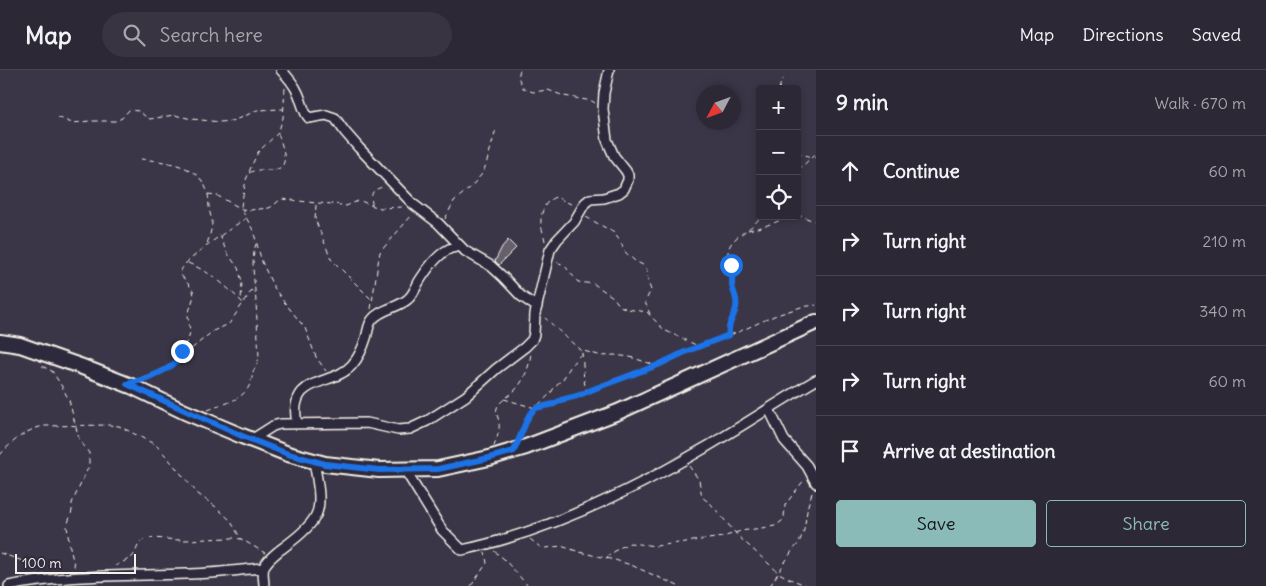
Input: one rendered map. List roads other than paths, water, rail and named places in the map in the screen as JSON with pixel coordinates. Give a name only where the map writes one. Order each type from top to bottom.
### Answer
[{"type":"main road","points":[[0,342],[20,345],[127,384],[193,415],[288,454],[325,464],[379,470],[406,470],[438,469],[526,448],[618,412],[816,322]]},
{"type":"street","points":[[251,440],[273,426],[280,424],[367,423],[398,430],[410,429],[466,396],[532,340],[548,257],[557,240],[574,222],[585,203],[619,193],[624,189],[628,180],[626,171],[609,146],[603,109],[608,70]]},
{"type":"street","points":[[282,71],[298,93],[306,116],[309,118],[326,115],[335,118],[359,148],[396,185],[417,210],[440,226],[465,251],[495,269],[521,296],[537,308]]},
{"type":"street","points":[[297,424],[295,410],[298,398],[303,391],[310,386],[345,371],[351,366],[363,348],[372,319],[408,298],[422,276],[434,262],[449,249],[460,246]]},
{"type":"street","points":[[406,470],[442,530],[454,544],[462,550],[486,546],[559,521],[648,480],[816,380]]},
{"type":"street","points":[[769,409],[784,440],[811,472],[816,483]]},
{"type":"street","points":[[264,586],[263,568],[270,558],[297,537],[317,514],[318,494],[314,461]]},
{"type":"street","points":[[9,586],[76,577],[189,574],[263,568]]}]
